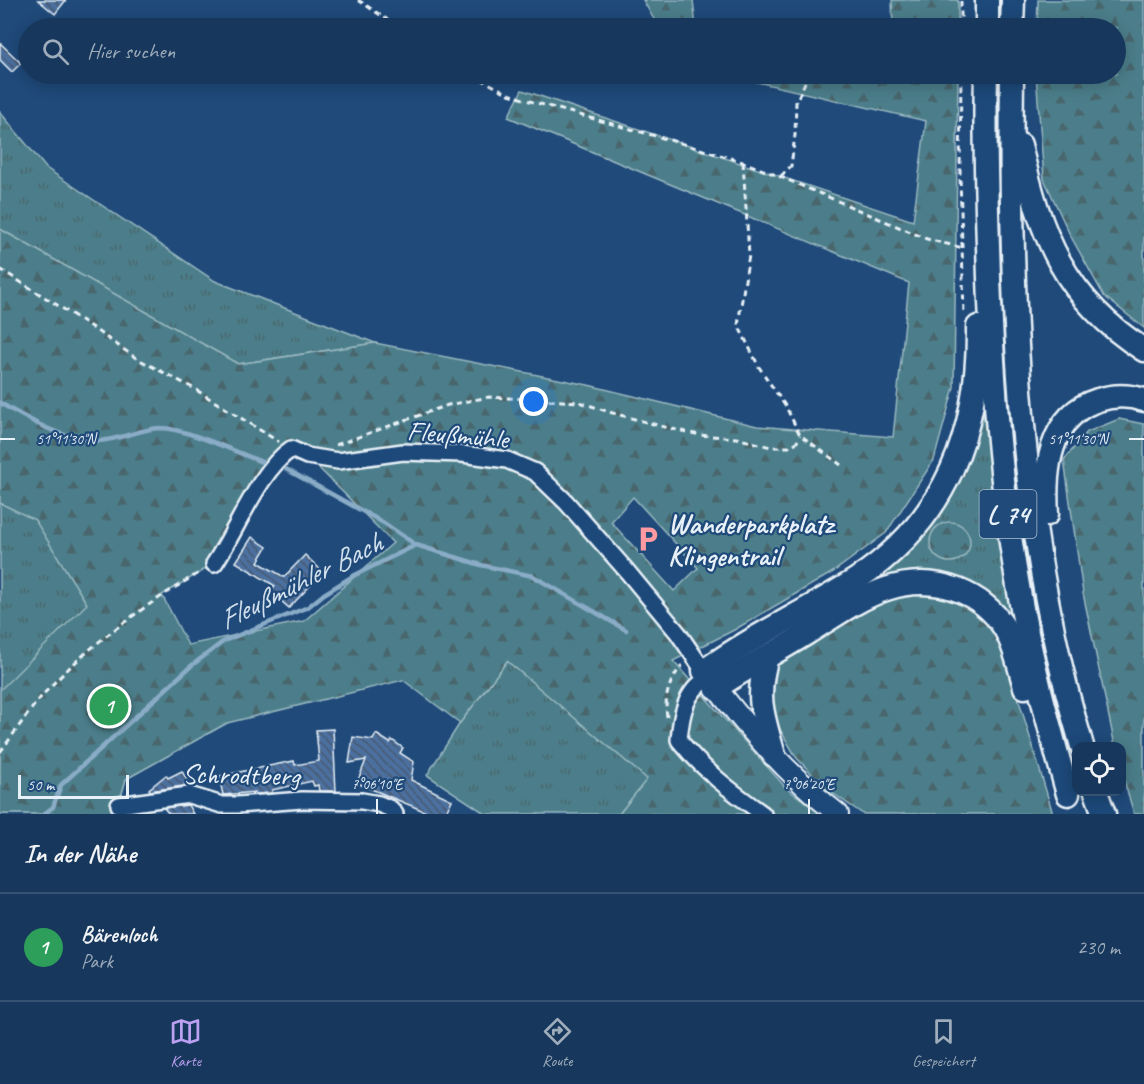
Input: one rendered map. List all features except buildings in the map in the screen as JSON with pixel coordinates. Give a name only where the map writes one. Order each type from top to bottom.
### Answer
[{"type":"highway","points":[[987,0],[987,18]]},
{"type":"highway","points":[[1012,18],[1013,0]]},
{"type":"highway","name":"L 74","points":[[986,84],[987,228],[992,349],[1009,527],[1018,587],[1035,667],[1072,804]]},
{"type":"highway","name":"L 74","points":[[1012,84],[1013,230],[1018,348],[1028,471],[1040,560],[1060,664],[1081,742]]},
{"type":"highway","name":"L 74","points":[[1011,103],[1025,168],[1048,241],[1059,264],[1091,308],[1144,350]]},
{"type":"highway","name":"L 74","points":[[710,679],[881,561],[903,543],[938,498],[958,455],[972,402],[978,350],[977,290],[987,228]]},
{"type":"highway","name":"L 74","points":[[1040,560],[1047,520],[1047,465],[1061,428],[1073,414],[1093,402],[1128,396],[1144,400]]},
{"type":"highway","name":"L 74","points":[[710,679],[767,657],[867,597],[898,585],[933,583],[966,593],[991,612],[1003,626],[1032,710],[1072,804]]},
{"type":"highway","points":[[767,657],[761,680],[761,707],[774,756]]},
{"type":"highway","points":[[1097,796],[1104,814]]},
{"type":"main road","points":[[710,679],[792,775],[838,814]]},
{"type":"street","name":"Fleußmühle","points":[[291,449],[307,456],[338,461],[403,452],[462,454],[507,460],[535,472],[566,502],[626,570],[678,633],[710,679]]},
{"type":"street","points":[[214,564],[266,474],[278,458],[291,449]]},
{"type":"street","points":[[710,679],[702,681],[690,693],[681,722],[679,740],[717,780],[763,814]]},
{"type":"street","name":"Schrodtberg","points":[[120,805],[189,795],[222,804],[238,805],[302,800],[362,801],[379,804],[391,809],[395,814]]},
{"type":"path","points":[[358,0],[384,18]]},
{"type":"path","points":[[961,0],[961,18]]},
{"type":"path","points":[[490,84],[526,100],[743,162],[927,239],[963,248]]},
{"type":"path","points":[[781,177],[791,166],[796,102],[804,84]]},
{"type":"path","points":[[961,84],[960,175],[964,323]]},
{"type":"path","points":[[743,162],[749,255],[738,325],[759,367],[786,407],[800,435],[841,465]]},
{"type":"path","points":[[0,269],[84,322],[135,358],[193,388],[291,449]]},
{"type":"path","points":[[307,456],[448,405],[489,397],[580,402],[678,430],[700,435],[736,438],[771,447],[789,447],[797,442],[800,435]]},
{"type":"path","points":[[0,752],[43,695],[88,652],[162,595],[214,564]]},
{"type":"green space","points":[[643,0],[693,0],[695,18],[653,18]]},
{"type":"green space","points":[[892,0],[958,0],[958,18],[893,18]]},
{"type":"green space","points":[[1038,0],[1144,0],[1144,328],[1104,296],[1070,235],[1044,179],[1037,84],[1126,84],[1126,18],[1037,18]]},
{"type":"green space","points":[[766,84],[958,84],[954,387],[934,460],[886,533],[833,572],[734,630],[673,661],[786,788],[822,814],[619,814],[647,779],[507,661],[460,723],[403,680],[227,723],[126,779],[116,814],[0,814],[0,690],[87,604],[35,520],[0,503],[0,229],[238,364],[375,343],[588,385],[757,426],[893,437],[909,283],[508,117],[522,90],[913,221],[926,121]],"holes":[[[291,449],[307,456],[393,543],[304,621],[188,645],[162,595],[214,564]],[[633,497],[698,568],[674,591],[611,522]]]},
{"type":"green space","points":[[0,112],[46,168],[215,281],[375,343],[238,364],[0,229]]},
{"type":"green space","points":[[985,360],[1023,656],[954,578],[927,572],[899,574],[865,588],[920,540],[955,488],[965,466]]},
{"type":"green space","points":[[1119,419],[1144,424],[1144,814],[1134,814],[1126,787],[1126,742],[1114,742],[1083,593],[1064,460],[1087,432]]},
{"type":"green space","points":[[0,503],[35,519],[88,604],[227,723],[126,779],[116,814],[0,814]]},
{"type":"green space","points":[[950,522],[958,523],[964,528],[969,534],[969,550],[964,556],[958,561],[950,562],[942,561],[936,556],[931,550],[930,542],[931,534],[936,528],[942,523]]},
{"type":"green space","points":[[914,593],[957,600],[980,615],[1002,644],[1053,814],[863,814],[825,788],[796,757],[769,706],[769,685],[777,665],[798,647],[889,598]]},
{"type":"green space","points":[[507,661],[648,779],[619,814],[486,814],[427,775],[460,723]]},
{"type":"waterway","points":[[0,403],[59,433],[85,440],[113,439],[152,429],[171,429],[212,442],[264,463]]},
{"type":"waterway","points":[[284,468],[384,523],[416,545]]},
{"type":"waterway","name":"Fleußmühler Bach","points":[[44,814],[53,807],[61,785],[191,666],[224,641],[308,607],[353,576],[416,545],[481,565],[533,576],[626,630]]},
{"type":"place","name":"Wanderparkplatz Klingentrail","points":[[648,539]]},
{"type":"place","name":"Bärenloch","points":[[109,706]]}]
